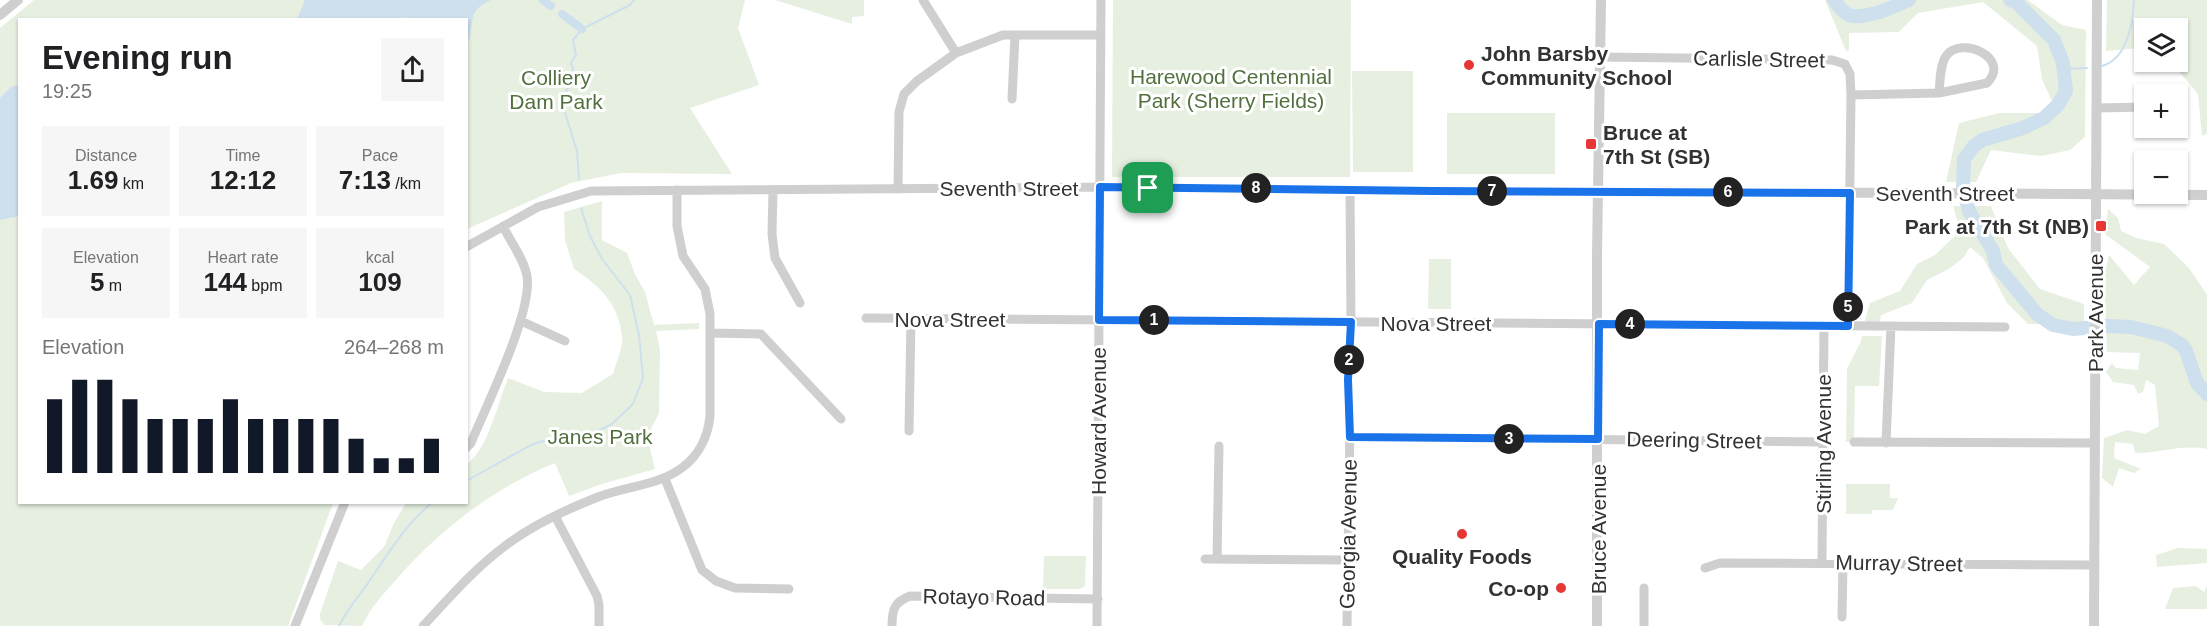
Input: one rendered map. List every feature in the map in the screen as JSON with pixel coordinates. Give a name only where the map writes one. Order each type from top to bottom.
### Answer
[{"type":"street","points":[[0,15],[18,0]]},
{"type":"street","points":[[923,0],[956,53]]},
{"type":"street","name":"Howard Avenue","points":[[1097,626],[1101,0]]},
{"type":"street","name":"Bruce Avenue","points":[[1597,626],[1601,0]]},
{"type":"street","name":"Park Avenue","points":[[2094,626],[2097,0]]},
{"type":"street","points":[[898,189],[899,112],[904,94],[917,81],[956,53],[1003,35],[1101,35]]},
{"type":"street","points":[[1012,99],[1015,35]]},
{"type":"street","points":[[1848,326],[1851,95],[1939,93],[1987,82],[1993,72],[1991,59],[1984,52],[1974,48],[1953,50],[1944,59],[1939,93]]},
{"type":"street","name":"Carlisle Street","points":[[1600,57],[1832,60],[1845,64],[1850,74],[1851,95]]},
{"type":"street","points":[[2097,108],[2134,107]]},
{"type":"street","name":"Seventh Street","points":[[468,246],[538,207],[591,191],[1100,187],[2207,195]]},
{"type":"street","name":"Georgia Avenue","points":[[1347,626],[1350,437],[1348,380],[1351,322],[1350,189]]},
{"type":"street","points":[[423,626],[468,578],[505,546],[555,516],[596,497],[665,479],[685,466],[701,447],[709,427],[710,314],[705,289],[683,256],[677,226],[677,190]]},
{"type":"street","points":[[773,190],[772,234],[775,258],[800,303]]},
{"type":"street","points":[[468,446],[521,321],[528,291],[526,273],[503,226]]},
{"type":"street","name":"Nova Street","points":[[866,318],[2005,327]]},
{"type":"street","points":[[909,431],[911,319]]},
{"type":"street","points":[[521,321],[565,341]]},
{"type":"street","name":"Stirling Avenue","points":[[1822,562],[1824,325]]},
{"type":"street","points":[[1886,442],[1891,326]]},
{"type":"street","points":[[710,333],[761,334],[841,419]]},
{"type":"street","name":"Deering Street","points":[[1350,437],[1823,442]]},
{"type":"street","points":[[1854,442],[2095,443]]},
{"type":"street","points":[[1216,559],[1219,446]]},
{"type":"street","points":[[665,479],[702,570],[716,581],[735,588],[789,589]]},
{"type":"street","points":[[297,625],[344,504]]},
{"type":"street","points":[[555,516],[597,596],[599,626]]},
{"type":"street","points":[[1205,559],[1348,560]]},
{"type":"street","name":"Murray Street","points":[[1705,568],[1720,563],[1822,562],[2094,565]]},
{"type":"street","points":[[1842,617],[1843,562]]},
{"type":"street","points":[[1644,588],[1644,626]]},
{"type":"street","name":"Rotayo Road","points":[[892,626],[893,609],[896,604],[910,596],[1098,599]]},
{"type":"green space","name":"Colliery Dam Park","points":[[34,0],[745,0],[738,28],[759,85],[690,108],[732,174],[621,173],[571,183],[468,229],[468,18],[18,18],[18,504],[333,504],[288,626],[0,626],[0,28]]},
{"type":"green space","points":[[775,0],[864,0],[864,16],[852,17],[852,24]]},
{"type":"green space","name":"Harewood Centennial Park (Sherry Fields)","points":[[1113,0],[1351,0],[1350,177],[1112,177]]},
{"type":"green space","points":[[1825,0],[2028,0],[2062,25],[2086,30],[2085,137],[2070,150],[2041,156],[1991,150],[1976,182],[1946,182],[1959,123],[1999,113],[2057,113],[2042,79],[2037,46],[1983,2],[1918,13],[1899,32],[1849,33],[1849,51],[1846,51]]},
{"type":"green space","points":[[2107,0],[2207,0],[2207,134],[2202,136],[2198,94],[2179,72],[2188,72],[2188,18],[2134,18],[2134,48],[2106,51]]},
{"type":"green space","points":[[1352,71],[1413,71],[1413,172],[1353,172]]},
{"type":"green space","points":[[1447,113],[1555,113],[1555,174],[1447,174]]},
{"type":"green space","name":"Janes Park","points":[[602,201],[602,240],[627,253],[645,292],[654,325],[699,323],[699,329],[656,331],[660,350],[659,413],[647,437],[655,469],[569,496],[555,463],[532,473],[488,498],[429,545],[381,597],[362,626],[324,625],[320,614],[338,561],[361,570],[384,547],[405,504],[468,504],[468,463],[487,437],[508,378],[544,392],[582,393],[613,374],[622,341],[617,315],[600,289],[574,269],[565,240],[564,212]]},
{"type":"green space","points":[[1953,206],[1991,206],[2008,248],[2040,289],[2084,304],[2084,325],[2028,324],[2007,303],[1983,258],[1970,247],[1964,257],[1949,269],[1927,280],[1912,303],[1881,315],[1879,324],[1864,324],[1870,303],[1900,291],[1917,264],[1935,255],[1960,231]]},
{"type":"green space","points":[[2108,209],[2118,218],[2121,231],[2136,238],[2164,244],[2189,268],[2207,295],[2207,449],[2180,448],[2135,453],[2133,444],[2115,442],[2114,458],[2141,469],[2134,473],[2119,468],[2113,487],[2102,478],[2104,438],[2127,430],[2145,434],[2159,426],[2155,385],[2146,380],[2143,392],[2138,394],[2134,385],[2113,382],[2106,372],[2112,363],[2116,368],[2138,370],[2140,353],[2107,352],[2104,278],[2109,255],[2134,285],[2150,267],[2105,234]]},
{"type":"green space","points":[[1429,259],[1451,259],[1451,309],[1428,309]]},
{"type":"green space","points":[[1862,336],[1882,336],[1879,386],[1855,386],[1854,442],[1846,442],[1847,369]]},
{"type":"green space","points":[[1846,484],[1890,484],[1890,498],[1898,498],[1893,510],[1872,510],[1872,514],[1846,514]]},
{"type":"green space","points":[[2178,548],[2207,549],[2207,563],[2157,567],[2156,555]]},
{"type":"green space","points":[[1044,556],[1086,556],[1085,586],[1080,589],[1043,589]]},
{"type":"green space","points":[[2196,586],[2204,592],[2207,586],[2207,609],[2165,609],[2173,588]]},
{"type":"water","points":[[305,0],[491,0],[483,4],[474,14],[468,43],[468,18],[297,18]]},
{"type":"water","points":[[18,85],[18,216],[0,220],[0,98],[11,87]]},
{"type":"waterway","points":[[543,0],[551,6]]},
{"type":"waterway","points":[[579,179],[577,151],[562,103],[566,91],[576,79],[571,63],[576,55],[573,40],[582,29],[630,5],[634,0]]},
{"type":"waterway","points":[[1834,0],[1846,14],[1852,16],[1881,11],[1909,0]]},
{"type":"waterway","points":[[2010,0],[2016,2],[2054,40],[2063,63],[2066,91],[2058,105],[2044,118],[2023,128],[1982,140],[1974,146],[1964,159],[1963,188],[1969,211],[1993,251],[1996,265],[2037,314],[2053,325],[2073,329],[2131,327],[2167,336],[2182,345],[2197,383],[2207,394]]},
{"type":"waterway","points":[[2102,66],[2111,62],[2123,48],[2130,30],[2134,0]]},
{"type":"waterway","points":[[562,14],[582,29]]},
{"type":"waterway","points":[[2065,69],[2087,68]]},
{"type":"waterway","points":[[468,480],[531,445],[562,435],[593,433],[612,424],[633,404],[643,378],[639,335],[630,295],[602,259],[590,236],[581,208]]},
{"type":"waterway","points":[[339,626],[398,540],[431,504]]},
{"type":"place","name":"John Barsby Community School","points":[[1469,65]]},
{"type":"place","name":"Bruce at 7th St (SB)","points":[[1591,144]]},
{"type":"place","name":"Park at 7th St (NB)","points":[[2101,226]]},
{"type":"place","name":"Quality Foods","points":[[1462,534]]},
{"type":"place","name":"Co-op","points":[[1561,588]]},
{"type":"route","points":[[1100,187],[1148,188],[1850,193],[1848,326],[1599,324],[1598,439],[1350,437],[1348,380],[1351,322],[1099,320],[1100,187]]}]
